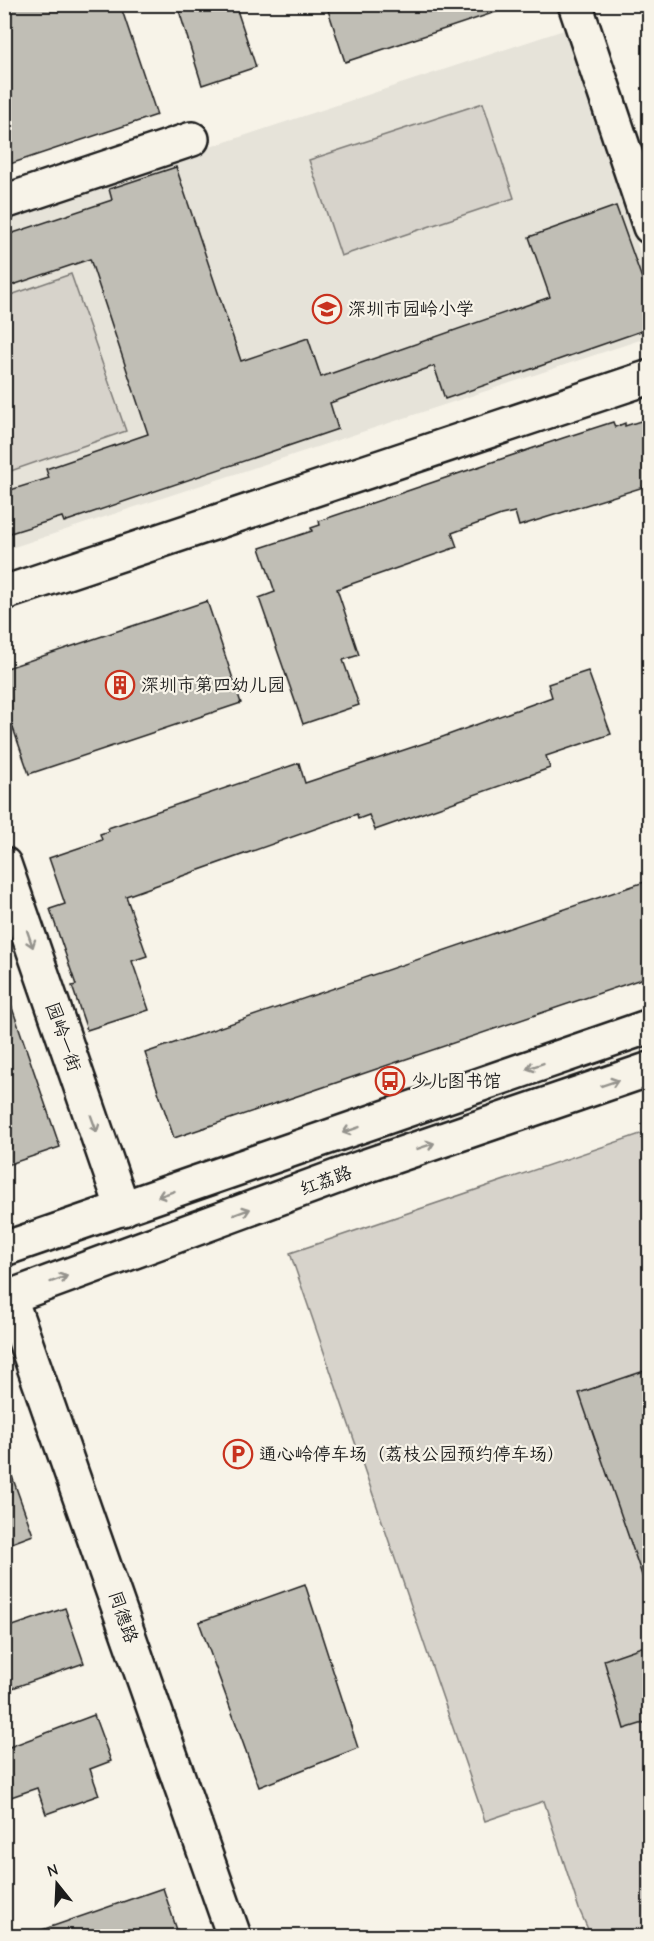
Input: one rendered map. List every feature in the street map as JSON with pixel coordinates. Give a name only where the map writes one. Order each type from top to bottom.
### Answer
[{"type":"street","points":[[575,4],[650,227]]},
{"type":"street","points":[[4,202],[192,139]]},
{"type":"street","points":[[4,593],[650,377]]},
{"type":"street","name":"园岭一街","points":[[4,864],[123,1209]]},
{"type":"street","points":[[4,1250],[650,1026]]},
{"type":"street","name":"红荔路","points":[[7,1298],[366,1166],[650,1069]]},
{"type":"street","name":"同德路","points":[[7,1298],[234,1936]]},
{"type":"shaded area","name":"深圳市园岭小学","points":[[567,29],[649,280],[649,337],[5,550],[4,215]]},
{"type":"shaded area","points":[[483,103],[514,198],[341,256],[309,160]]},
{"type":"shaded area","points":[[71,274],[126,431],[5,473],[5,297]]},
{"type":"shaded area","points":[[649,1131],[649,1936],[591,1936],[579,1909],[544,1801],[485,1821],[290,1253]]},
{"type":"building","points":[[4,4],[120,4],[157,115],[4,166]]},
{"type":"building","points":[[177,4],[235,4],[256,67],[202,85]]},
{"type":"building","points":[[326,4],[501,4],[502,10],[345,62]]},
{"type":"building","points":[[176,167],[241,361],[308,338],[321,377],[550,297],[529,237],[616,206],[650,301],[650,328],[445,399],[434,366],[330,403],[338,429],[64,522],[62,517],[4,535],[4,492],[49,478],[46,469],[148,434],[90,259],[4,288],[4,236],[112,200],[109,189]]},
{"type":"building","points":[[650,418],[650,485],[519,526],[515,512],[501,515],[452,533],[457,547],[337,589],[359,655],[343,660],[359,705],[303,724],[259,598],[275,592],[260,548],[312,531],[311,528],[320,525],[319,521],[563,438],[613,422],[615,427],[625,423],[625,426]]},
{"type":"building","name":"深圳市第四幼儿园","points":[[207,601],[241,703],[29,774],[4,702],[4,669]]},
{"type":"building","points":[[588,671],[611,734],[546,756],[550,768],[375,830],[369,815],[358,819],[357,814],[126,896],[147,956],[132,961],[149,1010],[87,1030],[72,986],[76,985],[50,909],[65,904],[49,858],[102,840],[100,834],[109,831],[108,828],[299,763],[305,783],[437,739],[552,697],[548,684]]},
{"type":"building","points":[[650,880],[650,976],[174,1138],[145,1053]]},
{"type":"building","points":[[9,999],[60,1147],[4,1166],[4,1000]]},
{"type":"building","points":[[650,1369],[650,1584],[645,1584],[579,1393]]},
{"type":"building","points":[[8,1465],[33,1535],[4,1546],[4,1466]]},
{"type":"building","points":[[305,1584],[358,1748],[259,1787],[199,1622]]},
{"type":"building","points":[[65,1608],[84,1663],[4,1691],[4,1629]]},
{"type":"building","points":[[650,1644],[650,1721],[624,1729],[604,1660]]},
{"type":"building","points":[[94,1715],[111,1761],[90,1769],[99,1795],[46,1814],[37,1788],[11,1797],[4,1778],[4,1749]]},
{"type":"building","points":[[163,1888],[179,1936],[36,1936],[36,1932]]},
{"type":"place","name":"深圳市园岭小学","points":[[327,309]]},
{"type":"place","name":"深圳市第四幼儿园","points":[[120,685]]},
{"type":"place","name":"少儿图书馆","points":[[390,1081]]},
{"type":"place","name":"通心岭停车场（荔枝公园预约停车场）","points":[[238,1454]]}]
